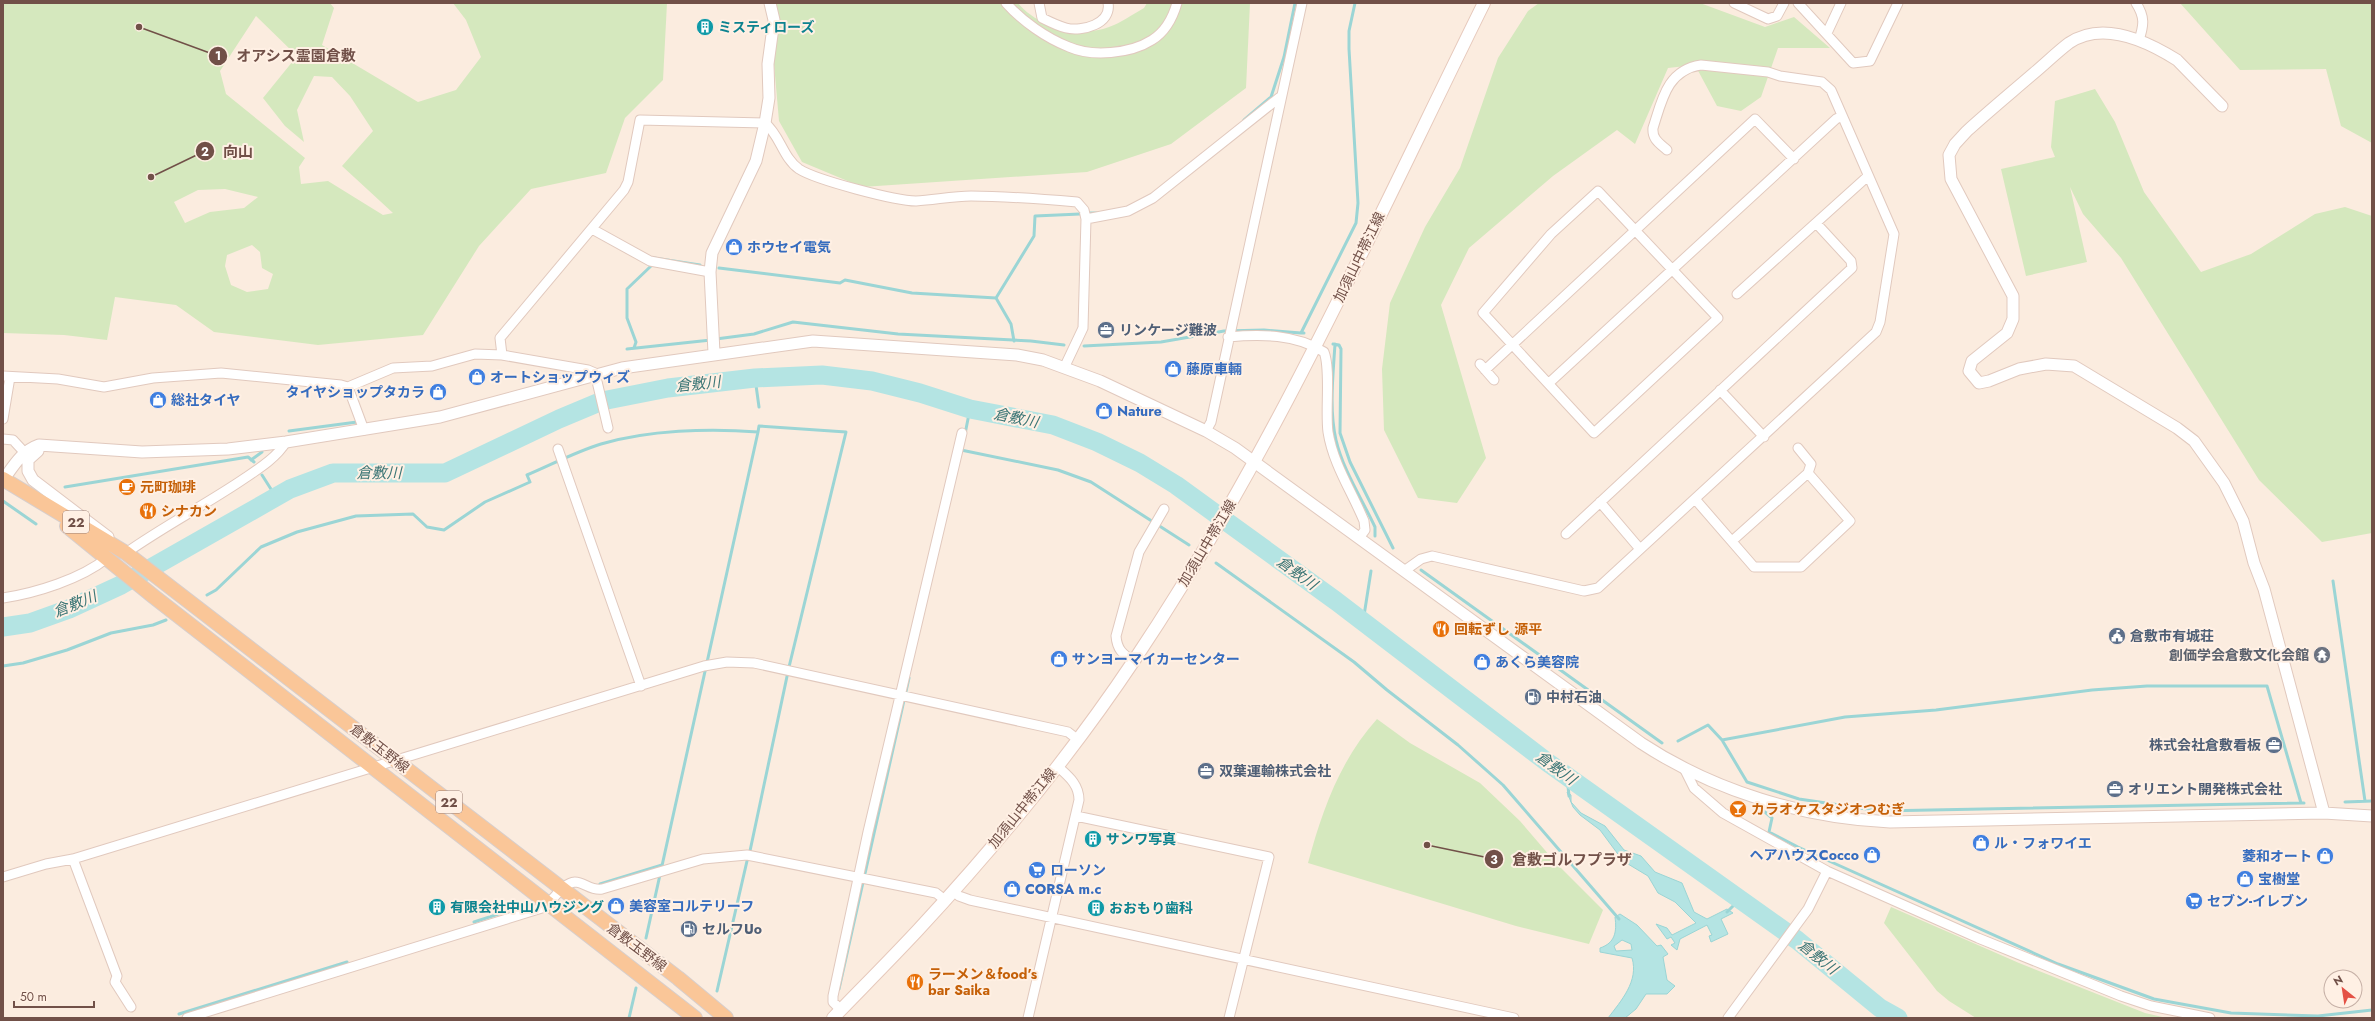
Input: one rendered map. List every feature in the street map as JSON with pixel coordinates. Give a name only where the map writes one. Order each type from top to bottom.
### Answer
[{"type":"main road","name":"加須山中帯江線","points":[[837,1014],[949,895],[1058,766],[1134,661],[1212,538],[1255,463],[1315,346],[1484,3]]},
{"type":"main road","name":"倉敷玉野線","points":[[4,479],[126,553],[678,978],[726,1018]]},
{"type":"main road","name":"倉敷玉野線","points":[[25,492],[153,596],[695,1018]]},
{"type":"street","points":[[714,344],[710,272],[712,253],[717,239],[756,161],[765,123],[769,98],[768,64],[774,20],[770,3]]},
{"type":"street","points":[[1006,3],[1014,12],[1052,38],[1076,49],[1099,52],[1138,47],[1153,40],[1164,30],[1177,3]]},
{"type":"street","points":[[1039,3],[1042,18],[1067,28],[1091,27],[1102,20],[1107,14],[1108,3]]},
{"type":"street","points":[[1206,432],[1211,422],[1280,97],[1293,48],[1302,3]]},
{"type":"street","points":[[1734,3],[1768,19],[1778,16],[1784,3]]},
{"type":"street","points":[[1798,3],[1853,63],[1870,60],[1898,3]]},
{"type":"street","points":[[1827,33],[1841,3]]},
{"type":"street","points":[[2136,3],[2144,15],[2143,29],[2139,40]]},
{"type":"street","points":[[2222,106],[2178,60],[2139,40],[2112,33],[2092,35],[2069,43],[1981,118],[1956,144],[1949,155],[1951,179],[2013,296],[2013,319],[2007,333],[1972,361],[1969,372],[1979,383],[1989,381],[2019,369],[2046,364],[2074,366],[2177,428],[2194,441],[2224,483],[2243,521],[2254,562],[2264,589],[2324,813]]},
{"type":"street","points":[[1404,571],[1422,559],[1432,556],[1591,591],[1598,588],[1876,332],[1880,322],[1894,234],[1831,90],[1822,82],[1780,76],[1768,72],[1700,65],[1689,67],[1674,77],[1665,89],[1653,128],[1652,135],[1667,150]]},
{"type":"street","points":[[1086,219],[1128,211],[1153,198],[1280,97]]},
{"type":"street","points":[[1549,383],[1842,116]]},
{"type":"street","points":[[1494,380],[1483,367],[1512,344],[1755,118],[1794,159]]},
{"type":"street","points":[[502,355],[500,338],[592,229],[626,186],[640,120],[765,123],[774,130],[788,158],[799,169],[836,182],[894,198],[915,201],[969,196],[1021,197],[1077,202],[1084,210],[1086,219],[1083,328],[1065,366]]},
{"type":"street","points":[[1737,294],[1868,176]]},
{"type":"street","points":[[1598,191],[1635,229],[1718,318],[1594,433],[1483,313],[1551,234],[1598,191]]},
{"type":"street","points":[[1566,534],[1852,268],[1851,261],[1816,223]]},
{"type":"street","points":[[592,229],[650,260],[710,272]]},
{"type":"street","points":[[1229,333],[1273,336],[1299,340],[1315,346],[1324,352],[1327,360],[1326,407],[1331,448],[1364,521],[1365,530],[1359,538]]},
{"type":"street","points":[[4,479],[24,453],[31,448],[49,445],[142,452],[228,449],[286,442],[440,418],[596,378],[714,344],[813,340],[1017,355],[1065,366],[1206,432],[1255,463],[1641,743],[1684,768],[1741,792],[1787,807],[1858,821],[1890,822],[2324,813],[2372,816]]},
{"type":"street","points":[[3,419],[6,376],[58,379],[104,387],[153,378],[220,373],[348,387],[393,368],[432,366],[475,354],[502,355],[588,370],[596,378],[608,427]]},
{"type":"street","points":[[348,387],[364,430]]},
{"type":"street","points":[[1720,390],[1764,436]]},
{"type":"street","points":[[837,1014],[833,1002],[833,996],[863,878],[868,832],[904,696],[962,433]]},
{"type":"street","points":[[3,439],[13,440],[24,453]]},
{"type":"street","points":[[49,445],[35,453],[28,460],[28,471],[34,480],[99,529],[126,553],[211,502],[254,472],[281,450],[286,442]]},
{"type":"street","points":[[1732,541],[1808,473],[1811,464],[1798,448]]},
{"type":"street","points":[[561,456],[641,686]]},
{"type":"street","points":[[1695,499],[1754,567],[1802,567],[1850,521],[1808,473]]},
{"type":"street","points":[[1600,502],[1640,548]]},
{"type":"street","points":[[1134,661],[1123,655],[1116,646],[1116,636],[1137,557],[1158,517],[1164,509]]},
{"type":"street","points":[[3,598],[35,592],[110,560]]},
{"type":"street","points":[[3,877],[46,864],[73,859],[707,665],[727,662],[754,663],[1068,732],[1077,739]]},
{"type":"street","points":[[1028,1018],[1079,800],[1077,787],[1058,766]]},
{"type":"street","points":[[1684,768],[1694,788],[1723,813],[1827,871],[1978,938],[2114,994],[2150,1006],[2210,1018]]},
{"type":"street","points":[[1076,816],[1268,856],[1229,1018]]},
{"type":"street","points":[[187,1018],[550,904],[562,890],[571,883],[577,882],[591,889],[602,889],[703,858],[747,855],[936,893],[958,896],[1051,919],[1514,1018]]},
{"type":"street","points":[[73,859],[117,976],[115,982],[131,1007]]},
{"type":"street","points":[[1728,1018],[1808,909],[1827,871]]},
{"type":"green space","points":[[3,3],[330,3],[334,8],[322,45],[418,102],[456,90],[481,57],[466,20],[453,3],[667,3],[663,80],[625,118],[606,173],[531,189],[479,246],[423,335],[318,345],[214,332],[176,305],[115,297],[107,340],[64,335],[3,333]],"holes":[[[256,16],[297,56],[263,98],[285,126],[304,142],[297,110],[314,76],[332,77],[350,96],[373,131],[342,166],[393,213],[383,215],[328,181],[301,184],[299,167],[305,158],[226,94],[220,71]],[[225,189],[258,197],[244,208],[210,212],[185,223],[174,202],[198,190]],[[252,245],[260,252],[262,268],[273,274],[268,289],[247,292],[231,285],[225,266],[227,255]]]},
{"type":"green space","points":[[764,3],[1018,3],[1026,11],[1047,24],[1072,31],[1085,31],[1109,27],[1144,8],[1147,3],[1250,3],[1246,88],[1171,144],[1087,172],[862,187],[802,162],[779,121],[770,18]]},
{"type":"green space","points":[[1539,3],[1700,3],[1765,27],[1794,17],[1830,48],[1778,48],[1761,97],[1741,111],[1717,106],[1695,65],[1668,68],[1635,144],[1617,130],[1553,176],[1469,248],[1441,305],[1486,458],[1457,503],[1418,498],[1384,430],[1382,369],[1390,303],[1425,227],[1460,168],[1498,58],[1528,11]]},
{"type":"green space","points":[[2180,3],[2372,3],[2372,143],[2341,126],[2326,69],[2240,70]]},
{"type":"green space","points":[[2095,89],[2115,122],[2144,192],[2201,272],[2251,254],[2315,214],[2345,207],[2372,216],[2372,533],[2322,542],[2259,480],[2121,258],[2083,214],[2070,187],[2087,262],[2026,276],[2001,169],[2055,157],[2051,147],[2055,101]]},
{"type":"green space","points":[[1377,719],[1410,743],[1480,783],[1520,821],[1556,863],[1603,910],[1589,944],[1516,926],[1308,863],[1319,824],[1334,787],[1353,751]]},
{"type":"green space","points":[[1891,907],[2019,963],[2145,1013],[2167,1018],[1976,1018],[1949,1001],[1937,991],[1884,923]]},
{"type":"water","points":[[1567,792],[1571,795],[1571,802]]},
{"type":"water","points":[[1571,802],[1581,813],[1605,826],[1624,850],[1641,856],[1655,872],[1682,883],[1694,912],[1707,919],[1727,909],[1733,913],[1721,919],[1728,934],[1711,942],[1709,936],[1712,935],[1707,925],[1680,939],[1677,950],[1671,945],[1675,943],[1671,937],[1667,939],[1656,924],[1667,928],[1672,935],[1696,923],[1675,902],[1658,893],[1648,876],[1623,861],[1600,830],[1580,815],[1573,807]]},
{"type":"water","points":[[1620,914],[1637,925],[1657,946],[1661,945],[1668,954],[1663,957],[1667,980],[1675,986],[1667,994],[1646,994],[1636,1009],[1625,1018],[1608,1018],[1623,998],[1631,983],[1634,966],[1632,958],[1600,952],[1600,948],[1609,943],[1614,936],[1616,927],[1615,917]],"holes":[[[1622,940],[1631,944],[1632,950],[1616,951],[1614,946]]]},
{"type":"waterway","points":[[1244,120],[1271,97],[1284,57],[1295,3]]},
{"type":"waterway","points":[[1304,333],[1301,333],[1356,223],[1358,203],[1349,49],[1349,31],[1355,3]]},
{"type":"waterway","points":[[1090,213],[1097,213]]},
{"type":"waterway","points":[[996,298],[1034,236],[1035,216],[1080,214]]},
{"type":"waterway","points":[[654,258],[700,265]]},
{"type":"waterway","points":[[634,348],[636,342],[627,318],[627,289],[651,266]]},
{"type":"waterway","points":[[719,268],[840,283],[845,280],[912,293],[996,298],[1011,324],[1014,341]]},
{"type":"waterway","points":[[716,339],[754,334],[793,322],[898,334],[1031,341],[1064,345]]},
{"type":"waterway","points":[[1084,346],[1161,342],[1224,331],[1264,330],[1301,333]]},
{"type":"waterway","points":[[627,349],[711,340]]},
{"type":"waterway","points":[[1333,344],[1339,345],[1341,349],[1340,433],[1350,462],[1393,548]]},
{"type":"waterway","points":[[1335,344],[1332,404],[1336,440],[1343,462],[1375,527],[1375,536]]},
{"type":"waterway","name":"倉敷川","points":[[3,627],[30,623],[69,609],[121,585],[290,489],[333,473],[445,473],[559,419],[602,401],[668,388],[755,378],[822,375],[872,381],[920,393],[970,409],[1053,425],[1097,442],[1140,463],[1176,485],[1336,601],[1547,762],[1797,940],[1880,1008],[1898,1018]]},
{"type":"waterway","points":[[755,378],[759,407]]},
{"type":"waterway","points":[[965,434],[970,409]]},
{"type":"waterway","points":[[289,431],[357,422]]},
{"type":"waterway","points":[[207,595],[216,590],[261,547],[297,532],[356,516],[413,514],[427,527],[444,530],[485,502],[530,482],[527,475],[582,451],[619,439],[679,431],[719,430],[758,432],[759,426],[846,432],[789,667],[750,851]]},
{"type":"waterway","points":[[646,938],[758,432]]},
{"type":"waterway","points":[[961,450],[1058,470],[1091,482],[1189,545]]},
{"type":"waterway","points":[[251,460],[262,452]]},
{"type":"waterway","points":[[65,487],[248,457],[254,462]]},
{"type":"waterway","points":[[262,475],[276,497]]},
{"type":"waterway","points":[[3,501],[36,524]]},
{"type":"waterway","points":[[1216,563],[1354,662],[1387,690],[1458,745],[1503,785],[1619,919]]},
{"type":"waterway","points":[[1421,570],[1662,743]]},
{"type":"waterway","points":[[1363,622],[1371,571]]},
{"type":"waterway","points":[[2333,581],[2365,801]]},
{"type":"waterway","points":[[3,666],[23,663],[67,650],[111,633],[153,625],[166,620]]},
{"type":"waterway","points":[[839,989],[909,678]]},
{"type":"waterway","points":[[1722,740],[1845,717],[1936,710],[2092,690],[2147,686],[2267,686],[2301,803],[2304,803]]},
{"type":"waterway","points":[[1678,741],[1708,725],[1722,740],[1747,782]]},
{"type":"waterway","points":[[1567,776],[1569,796]]},
{"type":"waterway","points":[[1747,782],[1799,799],[1880,811],[2301,803]]},
{"type":"waterway","points":[[2345,802],[2372,801]]},
{"type":"waterway","points":[[1759,807],[1772,818],[1769,832],[1798,847],[2058,964],[2154,999],[2231,1013],[2318,1016],[2372,1010]]},
{"type":"waterway","points":[[717,991],[747,861]]},
{"type":"waterway","points":[[600,884],[662,865]]},
{"type":"waterway","points":[[1727,912],[1740,899]]},
{"type":"waterway","points":[[474,922],[529,904]]},
{"type":"waterway","points":[[179,1014],[347,962]]},
{"type":"waterway","points":[[629,1018],[636,988]]},
{"type":"place","name":"オアシス霊園倉敷","points":[[139,27]]},
{"type":"place","name":"ミスティローズ","points":[[705,27]]},
{"type":"place","name":"向山","points":[[151,177]]},
{"type":"place","name":"ホウセイ電気","points":[[734,247]]},
{"type":"place","name":"リンケージ難波","points":[[1106,330]]},
{"type":"place","name":"藤原車輛","points":[[1173,369]]},
{"type":"place","name":"オートショップウィズ","points":[[477,377]]},
{"type":"place","name":"タイヤショップタカラ","points":[[438,392]]},
{"type":"place","name":"総社タイヤ","points":[[158,400]]},
{"type":"place","name":"Nature","points":[[1104,411]]},
{"type":"place","name":"元町珈琲","points":[[127,487]]},
{"type":"place","name":"シナカン","points":[[148,511]]},
{"type":"place","name":"回転ずし 源平","points":[[1441,629]]},
{"type":"place","name":"倉敷市有城荘","points":[[2117,636]]},
{"type":"place","name":"創価学会倉敷文化会館","points":[[2322,655]]},
{"type":"place","name":"サンヨーマイカーセンター","points":[[1059,659]]},
{"type":"place","name":"あくら美容院","points":[[1482,662]]},
{"type":"place","name":"中村石油","points":[[1533,697]]},
{"type":"place","name":"株式会社倉敷看板","points":[[2274,745]]},
{"type":"place","name":"双葉運輸株式会社","points":[[1206,771]]},
{"type":"place","name":"オリエント開発株式会社","points":[[2115,789]]},
{"type":"place","name":"カラオケスタジオつむぎ","points":[[1738,809]]},
{"type":"place","name":"サンワ写真","points":[[1093,839]]},
{"type":"place","name":"ル・フォワイエ","points":[[1981,843]]},
{"type":"place","name":"倉敷ゴルフプラザ","points":[[1427,845]]},
{"type":"place","name":"ヘアハウスCocco","points":[[1872,855]]},
{"type":"place","name":"菱和オート","points":[[2325,856]]},
{"type":"place","name":"ローソン","points":[[1037,870]]},
{"type":"place","name":"宝樹堂","points":[[2245,879]]},
{"type":"place","name":"CORSA m.c","points":[[1012,889]]},
{"type":"place","name":"セブン-イレブン","points":[[2194,901]]},
{"type":"place","name":"美容室コルテリーフ","points":[[616,906]]},
{"type":"place","name":"有限会社中山ハウジング","points":[[437,907]]},
{"type":"place","name":"おおもり歯科","points":[[1096,908]]},
{"type":"place","name":"セルフUo","points":[[689,929]]},
{"type":"place","name":"ラーメン＆food’s bar Saika","points":[[915,982]]}]
